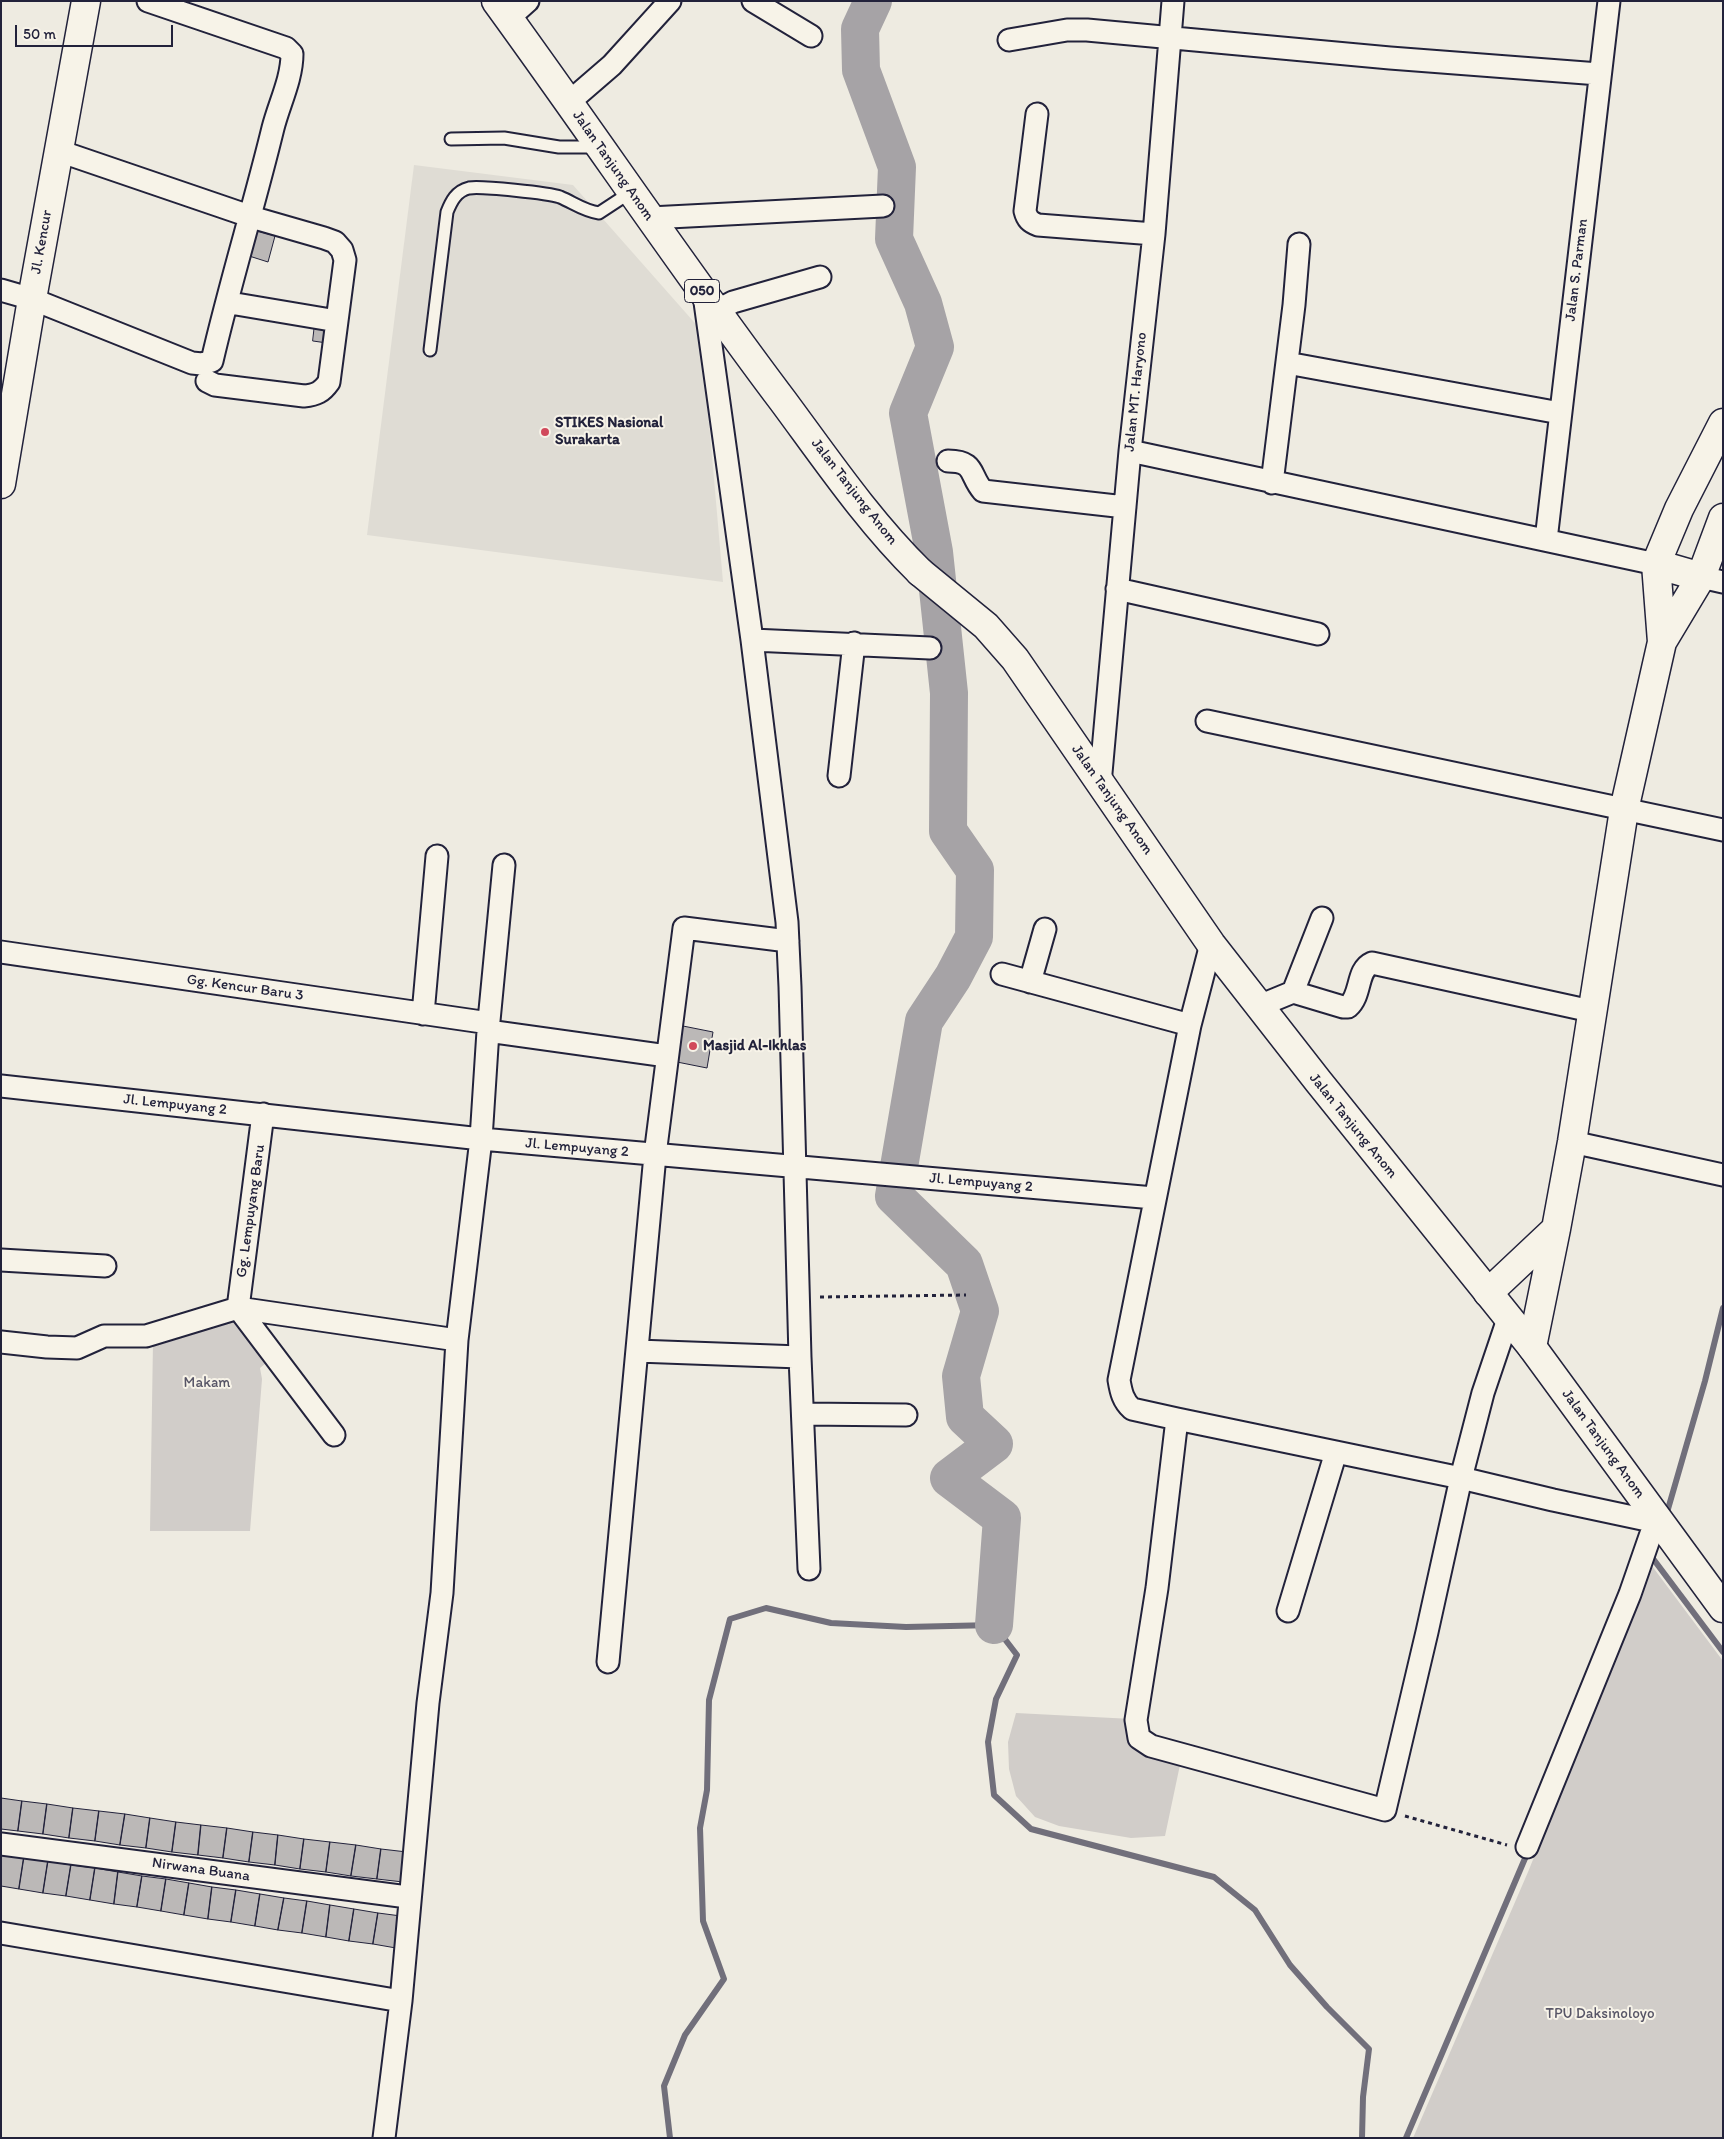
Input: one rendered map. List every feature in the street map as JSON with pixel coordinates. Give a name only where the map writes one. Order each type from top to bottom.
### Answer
[{"type":"main road","name":"Jl. Kencur","points":[[1,484],[32,299],[86,1]]},
{"type":"main road","name":"Jalan Tanjung Anom","points":[[511,7],[568,103],[710,303],[840,477],[895,546],[920,572],[986,626],[1015,658],[1211,944],[1532,1347],[1658,1522],[1723,1608]]},
{"type":"main road","points":[[1532,1347],[1572,1142],[1624,810],[1662,642],[1656,564],[1679,509],[1723,423]]},
{"type":"main road","points":[[1662,642],[1712,580],[1723,518]]},
{"type":"main road","points":[[1656,564],[1712,580]]},
{"type":"main road","points":[[1488,1294],[1556,1230]]},
{"type":"street","points":[[1,290],[32,299],[192,363],[208,363],[212,361],[226,299],[251,217],[274,123],[292,67],[292,54],[286,48],[148,1]]},
{"type":"street","points":[[568,103],[612,65],[670,1]]},
{"type":"street","points":[[753,1],[811,36]]},
{"type":"street","name":"Jalan MT. Haryono","points":[[1100,784],[1130,451],[1154,234],[1173,1]]},
{"type":"street","name":"Jalan S. Parman","points":[[1546,540],[1609,1]]},
{"type":"street","points":[[1009,40],[1077,30],[1599,74]]},
{"type":"street","points":[[1037,114],[1025,211],[1026,217],[1038,225],[1154,234]]},
{"type":"street","points":[[59,151],[251,217],[324,238],[335,242],[342,250],[345,260],[329,382],[324,391],[304,396],[215,385],[206,381]]},
{"type":"street","points":[[650,218],[883,206]]},
{"type":"street","points":[[1272,483],[1294,305],[1299,244]]},
{"type":"street","points":[[809,1569],[800,1357],[788,941],[781,861],[710,303],[733,302],[820,278]]},
{"type":"street","points":[[236,304],[337,320]]},
{"type":"street","points":[[1287,363],[1560,413]]},
{"type":"street","points":[[1130,451],[1656,564]]},
{"type":"street","points":[[948,461],[960,461],[967,464],[983,491],[1125,506]]},
{"type":"street","points":[[1117,589],[1318,634]]},
{"type":"street","points":[[752,640],[854,643],[930,648]]},
{"type":"street","points":[[839,776],[854,643]]},
{"type":"street","points":[[1207,721],[1723,830]]},
{"type":"street","points":[[423,1014],[437,856]]},
{"type":"street","points":[[384,2138],[401,2001],[427,1713],[441,1603],[457,1340],[481,1139],[488,1027],[504,864]]},
{"type":"street","points":[[1293,992],[1322,918]]},
{"type":"street","points":[[608,1662],[655,1155],[684,928],[788,941]]},
{"type":"street","points":[[1030,982],[1045,929]]},
{"type":"street","points":[[1211,944],[1190,1025],[1154,1198],[1119,1380],[1121,1392],[1126,1404],[1132,1409],[1461,1478],[1658,1522],[1526,1847]]},
{"type":"street","name":"Gg. Kencur Baru 3","points":[[1,952],[423,1014],[488,1027],[667,1056]]},
{"type":"street","points":[[1259,1006],[1293,992],[1348,1007],[1357,994],[1363,970],[1372,963],[1591,1011]]},
{"type":"street","points":[[1002,974],[1190,1025]]},
{"type":"street","name":"Jl. Lempuyang 2","points":[[1,1086],[481,1139],[1154,1198]]},
{"type":"street","name":"Gg. Lempuyang Baru","points":[[238,1308],[263,1114]]},
{"type":"street","points":[[1572,1142],[1723,1175]]},
{"type":"street","points":[[1,1260],[105,1266]]},
{"type":"street","points":[[1,1342],[77,1348],[104,1336],[146,1336],[238,1308],[457,1340]]},
{"type":"street","points":[[238,1308],[334,1435]]},
{"type":"street","points":[[1177,1419],[1157,1588],[1136,1720],[1139,1738],[1151,1746],[1385,1810],[1428,1632],[1461,1478],[1483,1393],[1508,1319]]},
{"type":"street","points":[[637,1350],[800,1357]]},
{"type":"street","points":[[803,1414],[906,1415]]},
{"type":"street","points":[[1288,1611],[1336,1452]]},
{"type":"street","name":"Nirwana Buana","points":[[1,1844],[400,1896]]},
{"type":"street","points":[[1,1933],[401,2001]]},
{"type":"lane","points":[[451,139],[504,138],[559,147],[601,148]]},
{"type":"lane","points":[[430,350],[447,212],[454,197],[469,188],[548,193],[587,211],[599,213],[632,192]]},
{"type":"path","points":[[799,1297],[966,1295]]},
{"type":"path","points":[[1385,1810],[1512,1847],[1526,1847]]},
{"type":"shaded area","name":"STIKES Nasional Surakarta","points":[[414,165],[573,185],[701,330],[723,582],[367,535]]},
{"type":"green space","name":"Makam","points":[[234,1317],[266,1363],[260,1368],[262,1379],[250,1531],[150,1531],[153,1342]]},
{"type":"green space","name":"TPU Daksinoloyo","points":[[1652,1566],[1723,1661],[1723,2138],[1413,2138],[1528,1872]]},
{"type":"green space","points":[[1016,1713],[1132,1719],[1181,1760],[1165,1836],[1131,1838],[1059,1826],[1035,1817],[1016,1796],[1009,1769],[1008,1742]]},
{"type":"building","points":[[254,230],[275,236],[268,262],[246,255]]},
{"type":"building","points":[[315,323],[330,326],[327,343],[313,341]]},
{"type":"building","name":"Masjid Al-Ikhlas","points":[[678,1025],[713,1032],[707,1068],[672,1061]]},
{"type":"building","points":[[1,1798],[22,1801],[18,1831],[1,1829]]},
{"type":"building","points":[[22,1801],[47,1804],[43,1834],[18,1831]]},
{"type":"building","points":[[47,1804],[73,1808],[69,1838],[43,1834]]},
{"type":"building","points":[[73,1808],[99,1811],[95,1841],[69,1838]]},
{"type":"building","points":[[99,1811],[125,1814],[120,1845],[95,1841]]},
{"type":"building","points":[[125,1814],[150,1818],[146,1848],[120,1845]]},
{"type":"building","points":[[150,1818],[176,1822],[172,1852],[146,1848]]},
{"type":"building","points":[[176,1822],[201,1825],[198,1855],[172,1852]]},
{"type":"building","points":[[201,1825],[227,1828],[223,1858],[198,1855]]},
{"type":"building","points":[[227,1828],[253,1832],[249,1862],[223,1858]]},
{"type":"building","points":[[253,1832],[278,1835],[275,1865],[249,1862]]},
{"type":"building","points":[[278,1835],[304,1839],[300,1869],[275,1865]]},
{"type":"building","points":[[304,1839],[330,1842],[326,1872],[300,1869]]},
{"type":"building","points":[[330,1842],[356,1845],[351,1876],[326,1872]]},
{"type":"building","points":[[356,1845],[381,1849],[377,1879],[351,1876]]},
{"type":"building","points":[[381,1849],[407,1852],[403,1882],[377,1879]]},
{"type":"building","points":[[1,1854],[24,1857],[19,1889],[1,1886]]},
{"type":"building","points":[[24,1857],[48,1861],[43,1893],[19,1889]]},
{"type":"building","points":[[48,1861],[71,1865],[66,1896],[43,1893]]},
{"type":"building","points":[[71,1865],[95,1868],[90,1900],[66,1896]]},
{"type":"building","points":[[95,1868],[118,1872],[114,1904],[90,1900]]},
{"type":"building","points":[[118,1872],[142,1876],[137,1907],[114,1904]]},
{"type":"building","points":[[142,1876],[166,1879],[161,1911],[137,1907]]},
{"type":"building","points":[[166,1879],[189,1883],[184,1915],[161,1911]]},
{"type":"building","points":[[189,1883],[212,1887],[208,1919],[184,1915]]},
{"type":"building","points":[[212,1887],[236,1890],[231,1922],[208,1919]]},
{"type":"building","points":[[236,1890],[260,1894],[255,1926],[231,1922]]},
{"type":"building","points":[[260,1894],[284,1898],[278,1930],[255,1926]]},
{"type":"building","points":[[284,1898],[307,1901],[302,1933],[278,1930]]},
{"type":"building","points":[[307,1901],[330,1905],[326,1937],[302,1933]]},
{"type":"building","points":[[330,1905],[354,1909],[349,1941],[326,1937]]},
{"type":"building","points":[[354,1909],[378,1913],[373,1944],[349,1941]]},
{"type":"building","points":[[378,1913],[401,1916],[396,1948],[373,1944]]},
{"type":"waterway","points":[[873,1],[860,29],[861,70],[897,167],[894,239],[923,303],[935,347],[908,413],[934,552],[949,693],[948,831],[975,870],[974,937],[953,977],[924,1021],[894,1196],[964,1264],[980,1311],[961,1376],[965,1417],[994,1444],[949,1478],[1002,1518],[994,1625]]},
{"type":"waterway","points":[[1666,1516],[1705,1381],[1723,1308]]},
{"type":"waterway","points":[[1651,1556],[1723,1652]]},
{"type":"waterway","points":[[670,2138],[664,2086],[685,2035],[724,1979],[703,1921],[700,1828],[707,1790],[709,1700],[730,1619],[766,1608],[831,1623],[906,1627],[994,1625],[1017,1655],[996,1699],[988,1742],[994,1795],[1031,1829],[1214,1877],[1255,1910],[1290,1965],[1327,2007],[1369,2049],[1363,2097],[1362,2138]]},
{"type":"waterway","points":[[1406,2138],[1529,1849]]},
{"type":"place","name":"STIKES Nasional Surakarta","points":[[545,432]]},
{"type":"place","name":"Masjid Al-Ikhlas","points":[[693,1046]]}]
